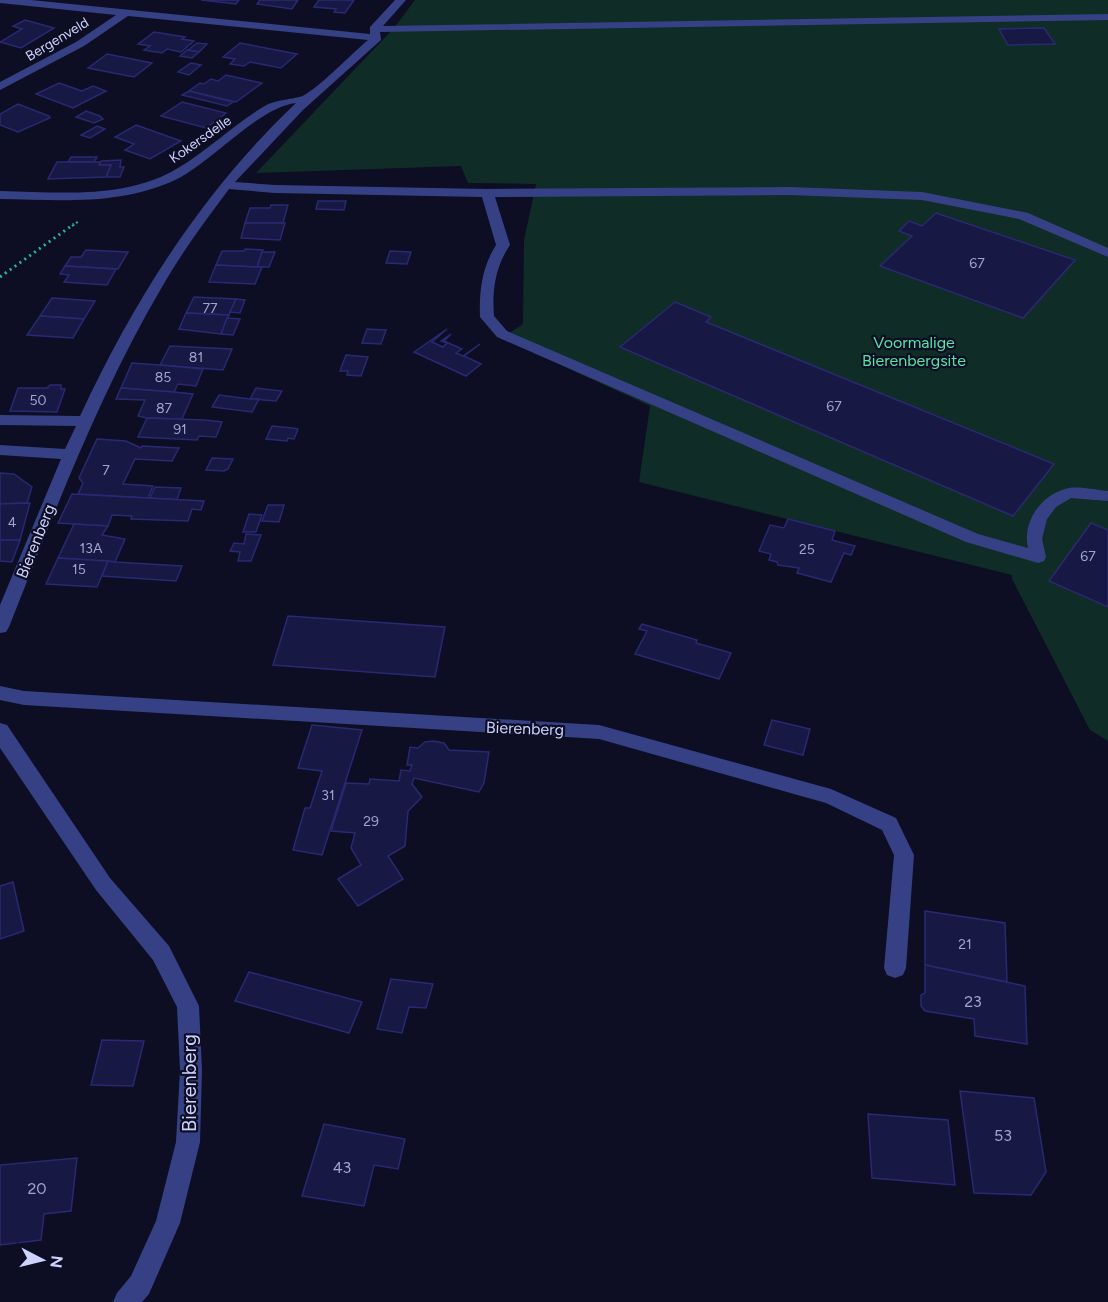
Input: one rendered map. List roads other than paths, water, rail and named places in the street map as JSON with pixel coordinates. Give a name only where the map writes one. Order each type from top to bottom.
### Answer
[{"type":"street","points":[[0,0],[375,34],[1108,17]]},
{"type":"street","name":"Bierenberg","points":[[0,627],[69,454],[133,326],[160,281],[225,185],[305,99],[375,34],[401,0]]},
{"type":"street","name":"Bergenveld","points":[[0,87],[80,44],[127,12]]},
{"type":"street","name":"Kokersdelle","points":[[0,195],[82,196],[119,193],[150,186],[198,161],[262,112],[282,102],[305,99]]},
{"type":"street","points":[[225,185],[275,189],[486,193],[790,191],[922,195],[1023,216],[1108,253]]},
{"type":"street","points":[[486,193],[503,245],[494,257],[490,272],[487,316],[493,326],[509,338],[972,538],[1022,553],[1038,557],[1034,538],[1039,518],[1050,503],[1068,493],[1108,496]]},
{"type":"street","points":[[0,420],[86,421]]},
{"type":"street","points":[[0,450],[69,454]]},
{"type":"street","name":"Bierenberg","points":[[0,693],[24,698],[599,732],[831,797],[889,824],[904,855],[895,968]]},
{"type":"street","name":"Bierenberg","points":[[0,730],[4,740],[103,884],[161,953],[188,1006],[191,1070],[188,1142],[168,1223],[140,1285],[126,1302]]},
{"type":"park label","name":"Voormalige Bierenbergsite","points":[[914,351]]}]
